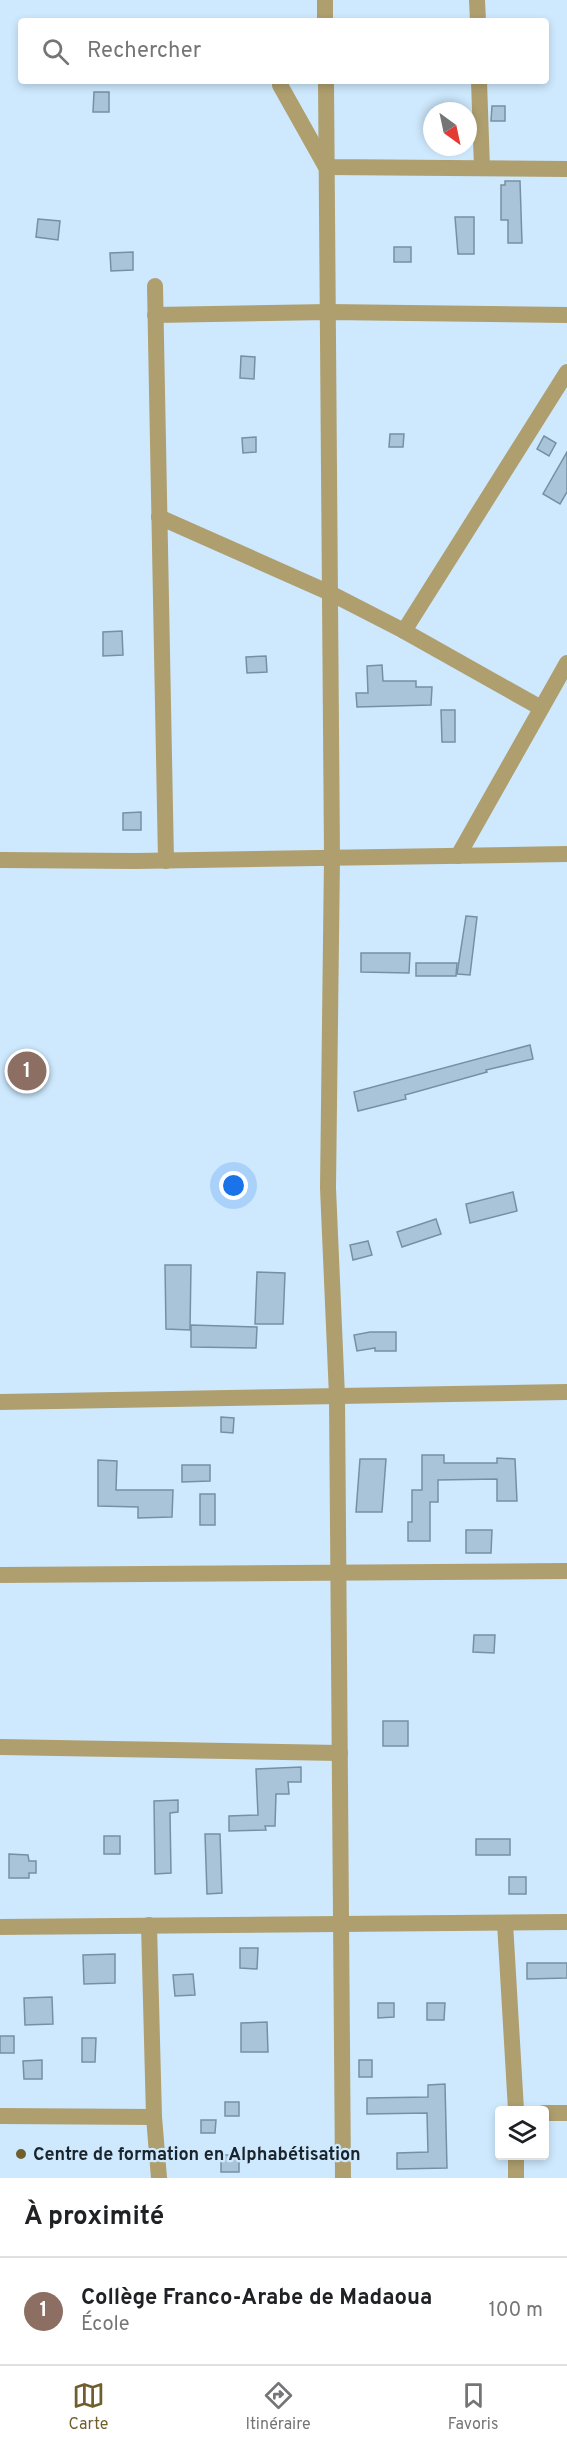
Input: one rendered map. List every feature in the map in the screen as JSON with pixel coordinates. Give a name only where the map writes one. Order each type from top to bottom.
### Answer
[{"type":"street","points":[[325,0],[325,18]]},
{"type":"street","points":[[477,0],[478,18]]},
{"type":"street","points":[[326,84],[332,857],[328,1188],[337,1396],[343,2178]]},
{"type":"street","points":[[480,84],[482,168]]},
{"type":"street","points":[[280,85],[326,167]]},
{"type":"street","points":[[326,167],[567,169]]},
{"type":"street","points":[[155,285],[166,861]]},
{"type":"street","points":[[155,315],[328,312],[567,315]]},
{"type":"street","points":[[404,631],[567,372]]},
{"type":"street","points":[[159,517],[330,593],[404,631],[541,708]]},
{"type":"street","points":[[458,856],[567,663]]},
{"type":"street","points":[[0,860],[166,861],[567,855]]},
{"type":"street","points":[[0,1402],[567,1392]]},
{"type":"street","points":[[0,1575],[567,1571]]},
{"type":"street","points":[[0,1747],[340,1753]]},
{"type":"street","points":[[0,1927],[567,1922]]},
{"type":"street","points":[[505,1923],[516,2106]]},
{"type":"street","points":[[149,1925],[154,2117],[159,2178]]},
{"type":"street","points":[[549,2113],[567,2113]]},
{"type":"street","points":[[0,2116],[154,2117]]},
{"type":"street","points":[[516,2160],[516,2178]]},
{"type":"building","points":[[94,92],[109,92],[109,112],[93,112]]},
{"type":"building","points":[[492,106],[505,106],[505,121],[491,121]]},
{"type":"building","points":[[505,181],[520,181],[522,243],[508,243],[508,220],[501,220],[501,185],[505,185]]},
{"type":"building","points":[[455,217],[474,217],[474,254],[458,254]]},
{"type":"building","points":[[38,219],[60,221],[58,240],[36,237]]},
{"type":"building","points":[[394,247],[411,247],[411,262],[394,262]]},
{"type":"building","points":[[133,252],[133,270],[111,271],[110,253]]},
{"type":"building","points":[[241,356],[255,357],[254,379],[240,378]]},
{"type":"building","points":[[390,434],[404,434],[403,447],[389,447]]},
{"type":"building","points":[[544,436],[556,443],[549,456],[537,449]]},
{"type":"building","points":[[256,437],[256,452],[243,453],[242,438]]},
{"type":"building","points":[[567,452],[567,492],[560,504],[543,494]]},
{"type":"building","points":[[122,631],[123,655],[103,656],[103,632]]},
{"type":"building","points":[[266,656],[267,672],[247,673],[246,657]]},
{"type":"building","points":[[382,665],[383,681],[416,681],[416,687],[432,687],[431,705],[357,707],[356,693],[368,693],[367,666]]},
{"type":"building","points":[[441,710],[455,710],[455,742],[442,742]]},
{"type":"building","points":[[141,812],[141,830],[123,830],[123,813]]},
{"type":"building","points":[[466,916],[477,917],[470,975],[457,974]]},
{"type":"building","points":[[361,953],[410,953],[409,973],[361,972]]},
{"type":"building","points":[[416,963],[457,963],[456,976],[416,976]]},
{"type":"building","points":[[530,1045],[533,1059],[486,1070],[487,1072],[405,1095],[406,1099],[358,1111],[354,1092]]},
{"type":"building","points":[[513,1192],[517,1211],[470,1223],[466,1204]]},
{"type":"building","points":[[436,1219],[441,1234],[402,1247],[397,1232]]},
{"type":"building","points":[[368,1241],[372,1255],[353,1260],[350,1245]]},
{"type":"building","points":[[165,1265],[191,1265],[190,1330],[166,1329]]},
{"type":"building","points":[[257,1272],[285,1273],[283,1324],[255,1324]]},
{"type":"building","points":[[191,1325],[257,1327],[256,1348],[191,1347]]},
{"type":"building","points":[[370,1332],[396,1332],[396,1351],[375,1351],[375,1348],[357,1351],[354,1335]]},
{"type":"building","points":[[221,1417],[234,1418],[233,1433],[221,1432]]},
{"type":"building","points":[[422,1455],[444,1455],[444,1463],[497,1463],[497,1458],[515,1459],[517,1501],[497,1501],[497,1479],[438,1480],[438,1502],[430,1502],[430,1541],[408,1541],[408,1522],[412,1522],[412,1490],[422,1490]]},
{"type":"building","points":[[360,1459],[386,1459],[382,1512],[356,1512]]},
{"type":"building","points":[[98,1460],[117,1461],[116,1490],[173,1490],[172,1517],[138,1518],[138,1507],[98,1506]]},
{"type":"building","points":[[182,1465],[210,1465],[210,1481],[182,1482]]},
{"type":"building","points":[[200,1494],[215,1494],[215,1525],[200,1525]]},
{"type":"building","points":[[466,1530],[492,1530],[491,1553],[466,1553]]},
{"type":"building","points":[[474,1635],[495,1635],[494,1653],[473,1652]]},
{"type":"building","points":[[383,1721],[408,1721],[408,1746],[383,1746]]},
{"type":"building","points":[[301,1767],[301,1782],[288,1782],[289,1794],[276,1794],[275,1826],[265,1826],[266,1830],[229,1831],[229,1816],[258,1815],[256,1769]]},
{"type":"building","points":[[178,1800],[178,1812],[170,1813],[171,1873],[155,1874],[154,1801]]},
{"type":"building","points":[[205,1834],[220,1834],[222,1893],[207,1894]]},
{"type":"building","points":[[104,1836],[120,1836],[120,1854],[104,1854]]},
{"type":"building","points":[[476,1839],[510,1839],[510,1855],[476,1855]]},
{"type":"building","points":[[9,1854],[28,1855],[29,1861],[36,1861],[36,1873],[29,1873],[29,1878],[9,1878]]},
{"type":"building","points":[[509,1877],[526,1877],[526,1894],[509,1894]]},
{"type":"building","points":[[240,1948],[258,1948],[257,1969],[240,1968]]},
{"type":"building","points":[[115,1954],[115,1983],[84,1984],[83,1955]]},
{"type":"building","points":[[527,1963],[567,1963],[567,1978],[527,1979]]},
{"type":"building","points":[[193,1974],[195,1995],[175,1996],[173,1975]]},
{"type":"building","points":[[52,1997],[53,2024],[25,2025],[24,1998]]},
{"type":"building","points":[[378,2003],[394,2003],[394,2017],[378,2018]]},
{"type":"building","points":[[427,2003],[445,2003],[444,2020],[427,2020]]},
{"type":"building","points":[[267,2022],[268,2052],[241,2052],[241,2023]]},
{"type":"building","points":[[0,2036],[14,2036],[14,2053],[0,2053]]},
{"type":"building","points":[[82,2038],[96,2038],[95,2062],[82,2062]]},
{"type":"building","points":[[42,2060],[42,2079],[24,2079],[23,2061]]},
{"type":"building","points":[[359,2060],[372,2060],[372,2077],[359,2077]]},
{"type":"building","points":[[445,2084],[447,2168],[397,2169],[397,2153],[428,2152],[427,2113],[367,2114],[367,2098],[428,2097],[428,2085]]},
{"type":"building","points":[[225,2102],[239,2102],[239,2116],[225,2116]]},
{"type":"building","points":[[201,2120],[216,2120],[215,2133],[201,2133]]},
{"type":"building","points":[[221,2155],[239,2155],[239,2172],[221,2172]]},
{"type":"place","name":"Collège Franco-Arabe de Madaoua","points":[[27,1071]]},
{"type":"place","name":"Centre de formation en Alphabétisation","points":[[21,2154]]}]
